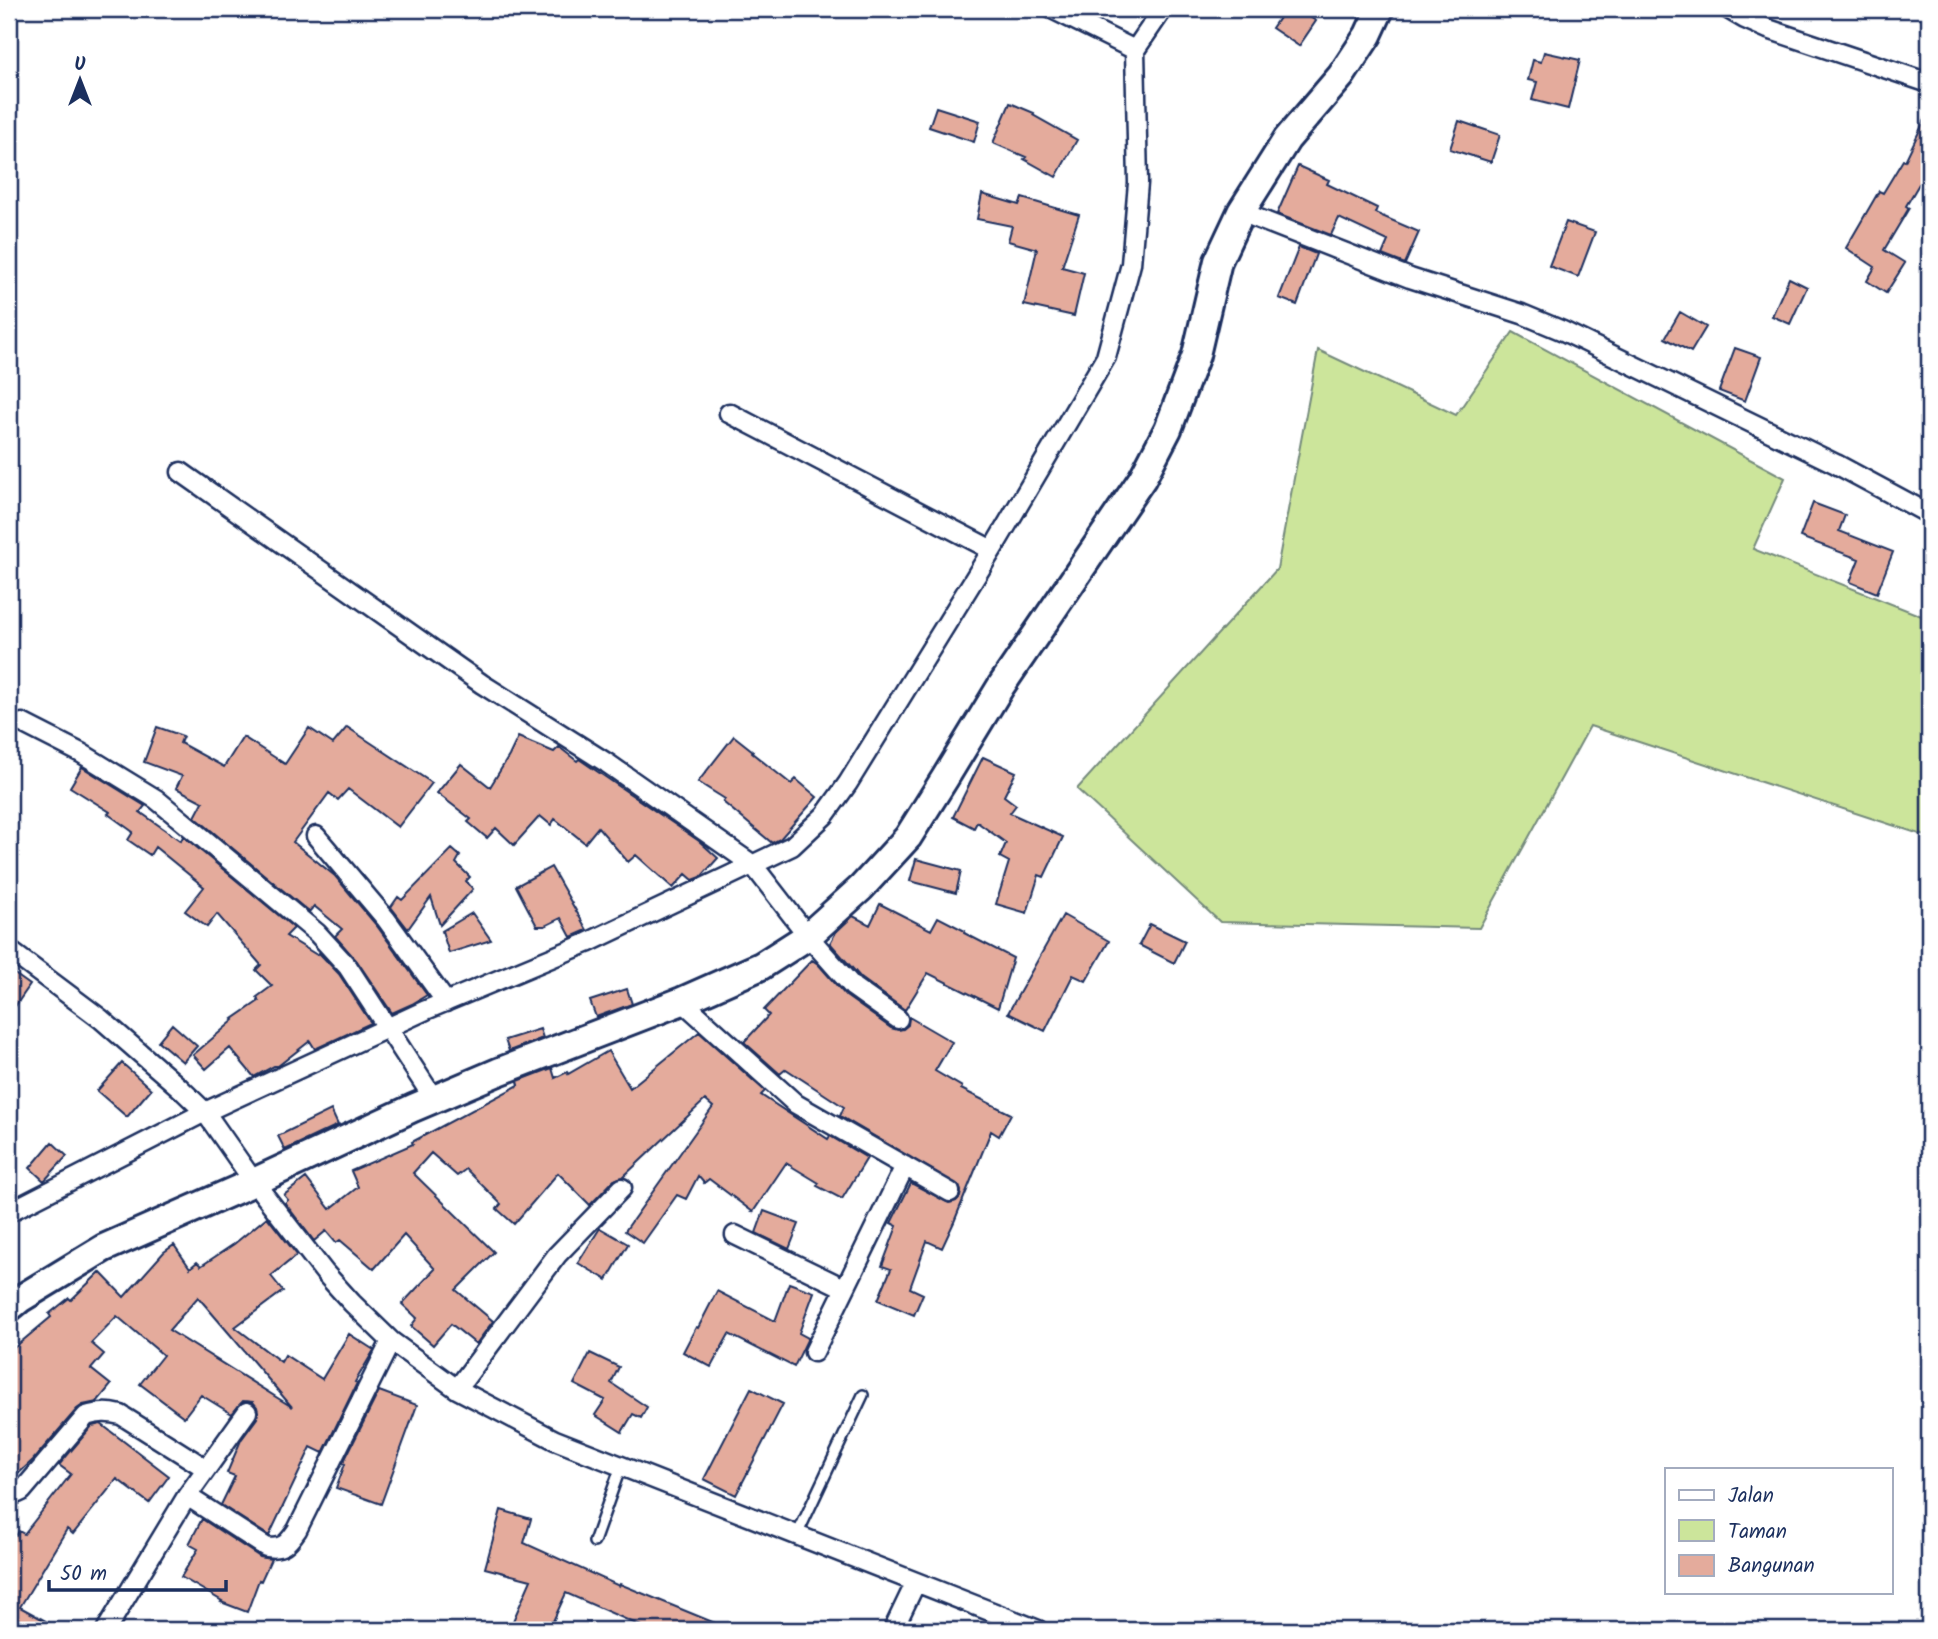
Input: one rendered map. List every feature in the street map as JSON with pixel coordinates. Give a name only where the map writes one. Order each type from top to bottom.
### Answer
[{"type":"main road","points":[[9,1308],[104,1248],[248,1174],[681,1001],[761,966],[808,936],[861,888],[908,837],[1000,686],[1142,479],[1168,429],[1196,355],[1218,261],[1241,212],[1287,139],[1341,76],[1368,35],[1380,9]]},
{"type":"street","points":[[1052,9],[1135,50]]},
{"type":"street","points":[[9,1212],[209,1118],[389,1028],[757,870],[792,846],[825,815],[848,783],[992,550],[1105,357],[1130,264],[1138,183],[1135,50],[1163,9]]},
{"type":"street","points":[[1728,9],[1768,29],[1929,83]]},
{"type":"street","points":[[1241,212],[1410,278],[1522,314],[1563,331],[1836,464],[1929,514]]},
{"type":"street","points":[[729,413],[992,550]]},
{"type":"street","points":[[181,471],[482,684],[607,763],[757,870],[808,936],[853,987],[898,1019]]},
{"type":"street","points":[[22,723],[81,753],[156,799],[317,933],[348,967],[434,1099]]},
{"type":"street","points":[[316,836],[386,919],[446,1002]]},
{"type":"street","points":[[9,950],[101,1019],[170,1078],[209,1118],[248,1174],[325,1273],[391,1341],[457,1389],[555,1440],[1038,1630]]},
{"type":"street","points":[[681,1001],[796,1104],[950,1192]]},
{"type":"street","points":[[814,1352],[905,1166]]},
{"type":"street","points":[[457,1389],[557,1255],[622,1188]]},
{"type":"street","points":[[735,1235],[844,1288]]},
{"type":"street","points":[[187,1496],[267,1547],[281,1548],[287,1544],[297,1530],[391,1341]]},
{"type":"street","points":[[106,1630],[205,1468],[247,1412]]},
{"type":"street","points":[[9,1497],[22,1491],[86,1416],[97,1413],[121,1415],[205,1468]]},
{"type":"street","points":[[892,1630],[916,1582]]},
{"type":"lane","points":[[797,1535],[863,1395]]},
{"type":"lane","points":[[594,1542],[621,1465]]},
{"type":"green space","points":[[1513,332],[1785,478],[1753,549],[1929,619],[1929,837],[1590,726],[1479,928],[1220,922],[1077,789],[1277,569],[1318,350],[1456,415]]},
{"type":"building","points":[[1285,9],[1297,9],[1316,21],[1299,46],[1272,28]]},
{"type":"building","points":[[1544,52],[1580,60],[1568,109],[1532,100],[1537,82],[1528,80],[1533,60],[1541,62]]},
{"type":"building","points":[[1010,103],[1034,113],[1033,115],[1077,140],[1056,177],[1024,159],[1026,157],[993,143]]},
{"type":"building","points":[[936,107],[980,121],[974,142],[929,127]]},
{"type":"building","points":[[1929,111],[1929,167],[1884,250],[1905,263],[1886,293],[1867,281],[1875,267],[1846,248],[1879,191],[1883,193],[1903,160],[1905,161]]},
{"type":"building","points":[[1459,121],[1500,135],[1491,162],[1450,149]]},
{"type":"building","points":[[1298,166],[1329,180],[1327,184],[1377,208],[1375,213],[1419,232],[1405,264],[1382,255],[1388,241],[1339,218],[1331,235],[1277,214]]},
{"type":"building","points":[[982,194],[1019,205],[1022,198],[1079,215],[1062,267],[1084,273],[1074,316],[1024,305],[1037,249],[1008,241],[1012,226],[977,219]]},
{"type":"building","points":[[1566,222],[1595,232],[1578,277],[1549,266]]},
{"type":"building","points":[[1299,247],[1316,254],[1297,305],[1279,298]]},
{"type":"building","points":[[1789,278],[1807,287],[1790,324],[1772,316]]},
{"type":"building","points":[[1680,312],[1706,327],[1691,352],[1665,338]]},
{"type":"building","points":[[1735,348],[1761,357],[1745,401],[1719,391]]},
{"type":"building","points":[[1813,503],[1845,515],[1839,531],[1893,552],[1877,593],[1850,582],[1859,559],[1800,537]]},
{"type":"building","points":[[157,727],[183,736],[180,743],[224,767],[243,737],[285,764],[309,728],[333,744],[347,727],[432,783],[398,827],[348,789],[338,800],[329,793],[293,842],[335,876],[377,926],[427,995],[392,1013],[357,961],[335,936],[342,929],[314,906],[309,912],[195,817],[203,802],[176,788],[182,776],[144,762]]},
{"type":"building","points":[[734,736],[791,784],[796,779],[817,797],[780,839],[772,843],[723,802],[725,799],[698,782]]},
{"type":"building","points":[[518,737],[554,752],[559,747],[577,761],[579,759],[699,841],[718,858],[701,877],[693,880],[686,874],[673,888],[636,855],[628,862],[598,827],[585,843],[555,819],[551,825],[540,816],[514,845],[496,828],[487,838],[468,822],[471,819],[437,793],[461,764],[490,787]]},
{"type":"building","points":[[983,757],[1016,772],[1004,796],[1016,805],[1010,813],[1063,837],[1044,877],[1039,875],[1027,913],[996,904],[1009,862],[1000,857],[1006,843],[977,822],[974,828],[953,817]]},
{"type":"building","points":[[82,767],[145,806],[140,812],[181,841],[183,836],[294,928],[286,936],[317,955],[319,953],[339,974],[371,1023],[315,1049],[310,1041],[278,1066],[254,1077],[230,1048],[206,1069],[193,1055],[233,1019],[259,1001],[257,997],[272,986],[256,970],[261,965],[217,914],[207,927],[185,911],[204,887],[155,847],[150,855],[128,840],[133,832],[108,814],[110,812],[70,787]]},
{"type":"building","points":[[452,849],[460,856],[456,863],[470,877],[466,881],[473,889],[440,925],[431,897],[408,929],[391,907],[398,897],[402,900]]},
{"type":"building","points":[[916,859],[961,871],[956,893],[910,881]]},
{"type":"building","points":[[551,867],[587,930],[571,937],[561,918],[545,926],[537,926],[516,886]]},
{"type":"building","points":[[880,904],[931,930],[938,917],[1013,958],[998,1008],[928,973],[905,1010],[861,978],[830,943],[836,932],[853,916],[870,925]]},
{"type":"building","points":[[472,913],[491,940],[449,953],[442,931]]},
{"type":"building","points":[[1063,915],[1109,941],[1086,981],[1073,975],[1045,1031],[1008,1013]]},
{"type":"building","points":[[1150,924],[1185,941],[1174,963],[1139,945]]},
{"type":"building","points":[[812,960],[846,996],[891,1028],[903,1029],[908,1025],[909,1017],[952,1042],[935,1071],[962,1087],[961,1089],[1011,1114],[999,1136],[991,1131],[942,1248],[927,1241],[910,1288],[923,1294],[914,1315],[878,1300],[891,1269],[882,1266],[897,1226],[891,1223],[911,1183],[949,1203],[960,1197],[959,1186],[840,1116],[844,1107],[786,1069],[780,1074],[744,1042],[769,1015],[764,1010]]},
{"type":"building","points":[[9,970],[30,985],[9,1015]]},
{"type":"building","points":[[627,989],[632,1004],[596,1017],[590,1001]]},
{"type":"building","points":[[172,1024],[197,1046],[183,1062],[158,1041]]},
{"type":"building","points":[[540,1029],[543,1038],[509,1051],[505,1040]]},
{"type":"building","points":[[699,1032],[765,1091],[761,1095],[828,1139],[830,1136],[867,1158],[842,1199],[817,1186],[819,1183],[786,1163],[753,1212],[709,1179],[704,1183],[698,1176],[686,1199],[677,1195],[643,1243],[625,1231],[713,1107],[705,1100],[623,1177],[614,1180],[590,1205],[558,1173],[514,1224],[497,1209],[501,1204],[466,1169],[457,1176],[431,1153],[413,1173],[494,1252],[456,1290],[493,1321],[476,1344],[451,1324],[433,1345],[411,1326],[417,1318],[402,1304],[435,1269],[404,1235],[374,1269],[340,1240],[336,1243],[326,1231],[314,1241],[285,1203],[288,1200],[284,1195],[306,1178],[330,1209],[358,1187],[351,1171],[413,1144],[412,1142],[519,1085],[518,1081],[552,1068],[555,1078],[567,1072],[568,1074],[608,1051],[630,1088]]},
{"type":"building","points":[[122,1063],[151,1089],[127,1117],[97,1091]]},
{"type":"building","points":[[331,1110],[338,1125],[285,1150],[278,1136]]},
{"type":"building","points":[[52,1142],[67,1156],[44,1181],[30,1168]]},
{"type":"building","points":[[764,1211],[799,1224],[789,1249],[756,1233]]},
{"type":"building","points":[[267,1217],[297,1255],[271,1276],[283,1291],[235,1327],[281,1362],[285,1355],[322,1379],[349,1334],[374,1350],[355,1382],[357,1383],[323,1453],[311,1447],[269,1536],[221,1505],[235,1476],[227,1473],[241,1440],[257,1418],[257,1407],[253,1402],[243,1401],[232,1414],[201,1395],[184,1417],[140,1384],[163,1355],[117,1316],[91,1343],[104,1354],[91,1369],[111,1385],[97,1402],[77,1409],[19,1473],[9,1462],[9,1352],[51,1317],[49,1314],[69,1298],[71,1300],[100,1272],[124,1297],[164,1252],[174,1245],[190,1268],[197,1262],[201,1266]],"holes":[[[198,1297],[292,1407],[169,1330]]]},
{"type":"building","points":[[600,1228],[628,1244],[607,1280],[578,1263]]},
{"type":"building","points":[[789,1283],[814,1292],[799,1333],[808,1338],[794,1367],[729,1334],[711,1367],[683,1352],[717,1291],[775,1321]]},
{"type":"building","points":[[590,1353],[619,1367],[611,1383],[647,1407],[641,1418],[633,1414],[622,1432],[595,1415],[605,1400],[574,1384]]},
{"type":"building","points":[[751,1388],[783,1404],[736,1495],[704,1479]]},
{"type":"building","points":[[379,1391],[417,1405],[381,1504],[336,1488],[345,1464],[343,1463]]},
{"type":"building","points":[[101,1424],[169,1476],[149,1503],[117,1479],[73,1534],[67,1529],[20,1607],[62,1630],[9,1630],[9,1531],[16,1536],[19,1531],[24,1534],[71,1474],[59,1465],[92,1426]]},
{"type":"building","points":[[501,1510],[531,1519],[524,1543],[619,1586],[620,1584],[732,1630],[650,1630],[566,1593],[549,1630],[509,1630],[531,1580],[485,1568]]},
{"type":"building","points":[[202,1519],[260,1557],[271,1559],[261,1581],[259,1580],[247,1612],[221,1602],[181,1577],[198,1549],[189,1544]]}]
